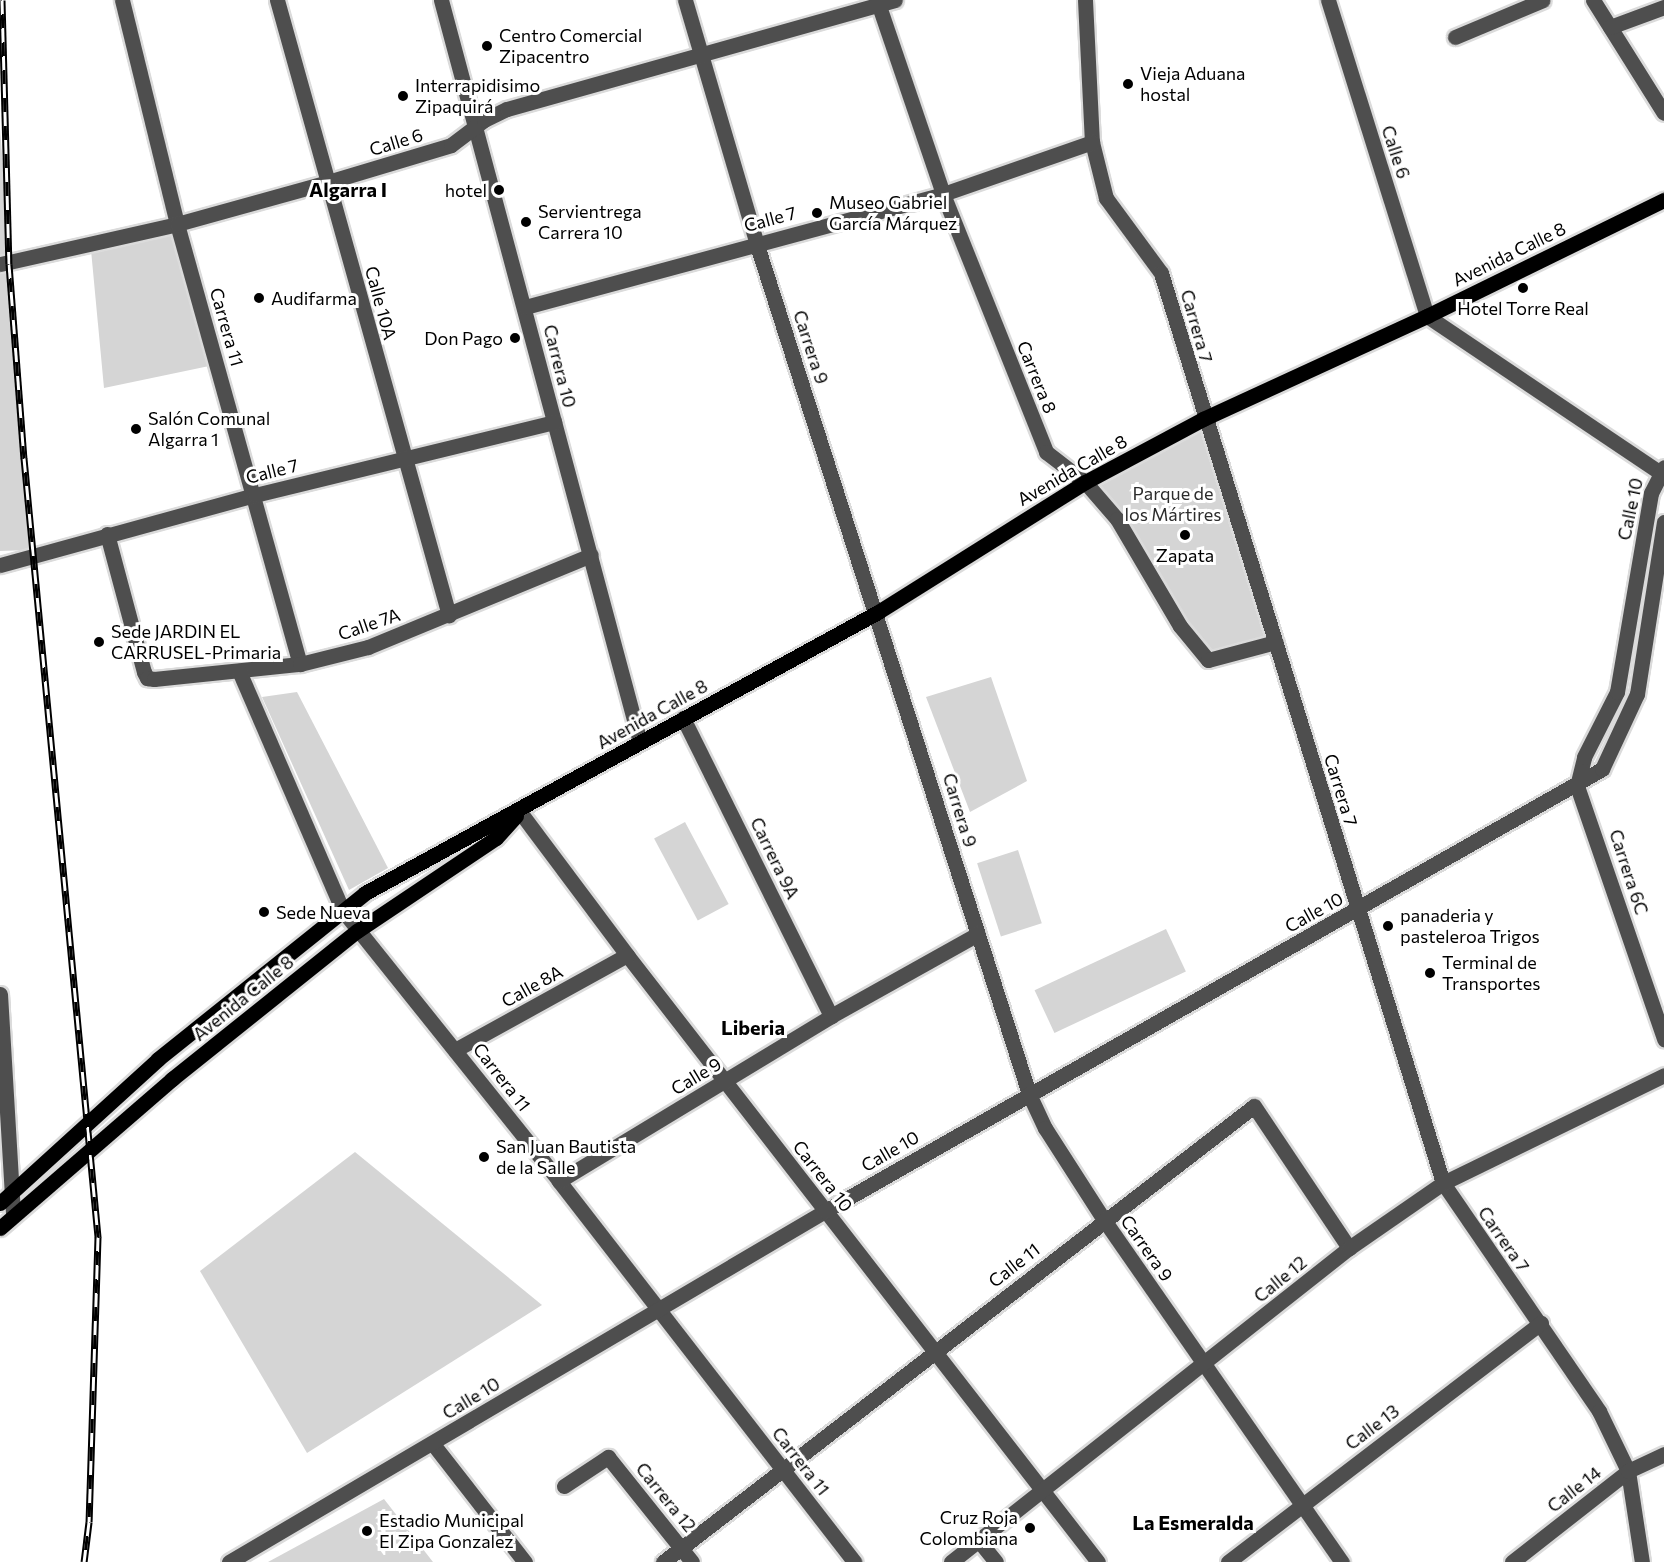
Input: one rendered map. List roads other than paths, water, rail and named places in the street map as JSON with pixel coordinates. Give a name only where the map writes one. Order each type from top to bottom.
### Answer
[{"type":"main road","name":"Avenida Calle 8","points":[[0,1203],[158,1059],[342,911],[405,871],[520,812],[640,742],[878,612],[1085,482],[1203,419],[1427,316],[1664,200]]},
{"type":"main road","name":"Avenida Calle 8","points":[[0,1228],[164,1086],[357,931],[496,838],[520,812]]},
{"type":"street","name":"Carrera 11","points":[[122,0],[177,224],[255,495],[300,664]]},
{"type":"street","name":"Calle 10A","points":[[277,0],[449,615]]},
{"type":"street","name":"Carrera 10","points":[[441,0],[473,132],[525,307],[640,742]]},
{"type":"street","name":"Carrera 9","points":[[685,0],[756,242],[878,612],[1029,1094],[1045,1128],[1104,1220],[1342,1562]]},
{"type":"street","name":"Calle 6","points":[[0,264],[177,224],[451,146],[473,132],[484,120],[507,109],[895,0]]},
{"type":"street","name":"Carrera 7","points":[[1085,0],[1092,142],[1106,198],[1161,273],[1203,419],[1276,642],[1443,1183],[1481,1243],[1541,1323],[1599,1411],[1628,1471],[1642,1562]]},
{"type":"street","name":"Calle 6","points":[[1328,0],[1427,316]]},
{"type":"street","points":[[1455,37],[1543,0]]},
{"type":"street","points":[[1593,0],[1664,113]]},
{"type":"street","name":"Carrera 8","points":[[878,3],[943,194],[1046,452],[1085,482],[1117,519],[1180,626],[1208,660],[1276,642]]},
{"type":"street","points":[[1610,27],[1664,7]]},
{"type":"street","name":"Calle 7","points":[[525,307],[756,242],[943,194],[1092,142]]},
{"type":"street","name":"Calle 10","points":[[1427,316],[1662,472],[1617,693],[1584,757],[1577,786]]},
{"type":"street","name":"Calle 7","points":[[0,565],[255,495],[554,422]]},
{"type":"street","name":"Calle 10","points":[[229,1562],[433,1444],[825,1211],[1577,786],[1602,769],[1637,694],[1664,522]]},
{"type":"street","name":"Calle 7A","points":[[107,534],[147,678],[300,664],[368,647],[591,555]]},
{"type":"street","name":"Carrera 11","points":[[239,671],[342,911],[560,1181],[855,1562]]},
{"type":"street","name":"Carrera 9A","points":[[683,718],[831,1016]]},
{"type":"street","name":"Carrera 6C","points":[[1577,786],[1664,1039]]},
{"type":"street","name":"Carrera 10","points":[[520,812],[627,955],[1098,1562]]},
{"type":"street","name":"Calle 9","points":[[560,1181],[831,1016],[978,934]]},
{"type":"street","name":"Calle 8A","points":[[455,1050],[627,955]]},
{"type":"street","points":[[0,994],[13,1215]]},
{"type":"street","name":"Calle 12","points":[[951,1562],[1205,1364],[1349,1248],[1443,1183],[1664,1075]]},
{"type":"street","name":"Calle 11","points":[[663,1562],[784,1471],[1104,1220],[1254,1106],[1349,1248]]},
{"type":"street","name":"Calle 13","points":[[1228,1562],[1541,1323]]},
{"type":"street","points":[[433,1444],[525,1562]]},
{"type":"street","name":"Calle 14","points":[[1512,1562],[1628,1471],[1664,1454]]},
{"type":"street","name":"Carrera 12","points":[[564,1486],[608,1457],[692,1562]]},
{"type":"street","points":[[979,1541],[996,1562]]},
{"type":"railway","points":[[2,0],[9,264],[24,458],[98,1237],[89,1522],[84,1562]]},
{"type":"place","name":"Centro Comercial Zipacentro","points":[[487,46]]},
{"type":"place","name":"Vieja Aduana hostal","points":[[1128,84]]},
{"type":"place","name":"Interrapidisimo Zipaquirá","points":[[403,96]]},
{"type":"place","name":"hotel","points":[[499,190]]},
{"type":"place","name":"Museo Gabriel García Márquez","points":[[817,213]]},
{"type":"place","name":"Servientrega Carrera 10","points":[[526,222]]},
{"type":"place","name":"Hotel Torre Real","points":[[1523,288]]},
{"type":"place","name":"Audifarma","points":[[259,298]]},
{"type":"place","name":"Don Pago","points":[[515,338]]},
{"type":"place","name":"Salón Comunal Algarra 1","points":[[136,429]]},
{"type":"place","name":"Zapata","points":[[1185,535]]},
{"type":"place","name":"Sede JARDIN EL CARRUSEL-Primaria","points":[[99,642]]},
{"type":"place","name":"Sede Nueva","points":[[264,912]]},
{"type":"place","name":"panaderia y pasteleroa Trigos","points":[[1388,926]]},
{"type":"place","name":"Terminal de Transportes","points":[[1430,973]]},
{"type":"place","name":"San Juan Bautista de la Salle","points":[[484,1157]]},
{"type":"place","name":"Cruz Roja Colombiana","points":[[1030,1528]]},
{"type":"place","name":"Estadio Municipal El Zipa Gonzalez","points":[[367,1531]]},
{"type":"district","name":"Algarra I","points":[[348,189]]},
{"type":"district","name":"Liberia","points":[[753,1027]]},
{"type":"district","name":"La Esmeralda","points":[[1193,1522]]},
{"type":"park label","name":"Parque de los Mártires","points":[[1173,504]]}]
